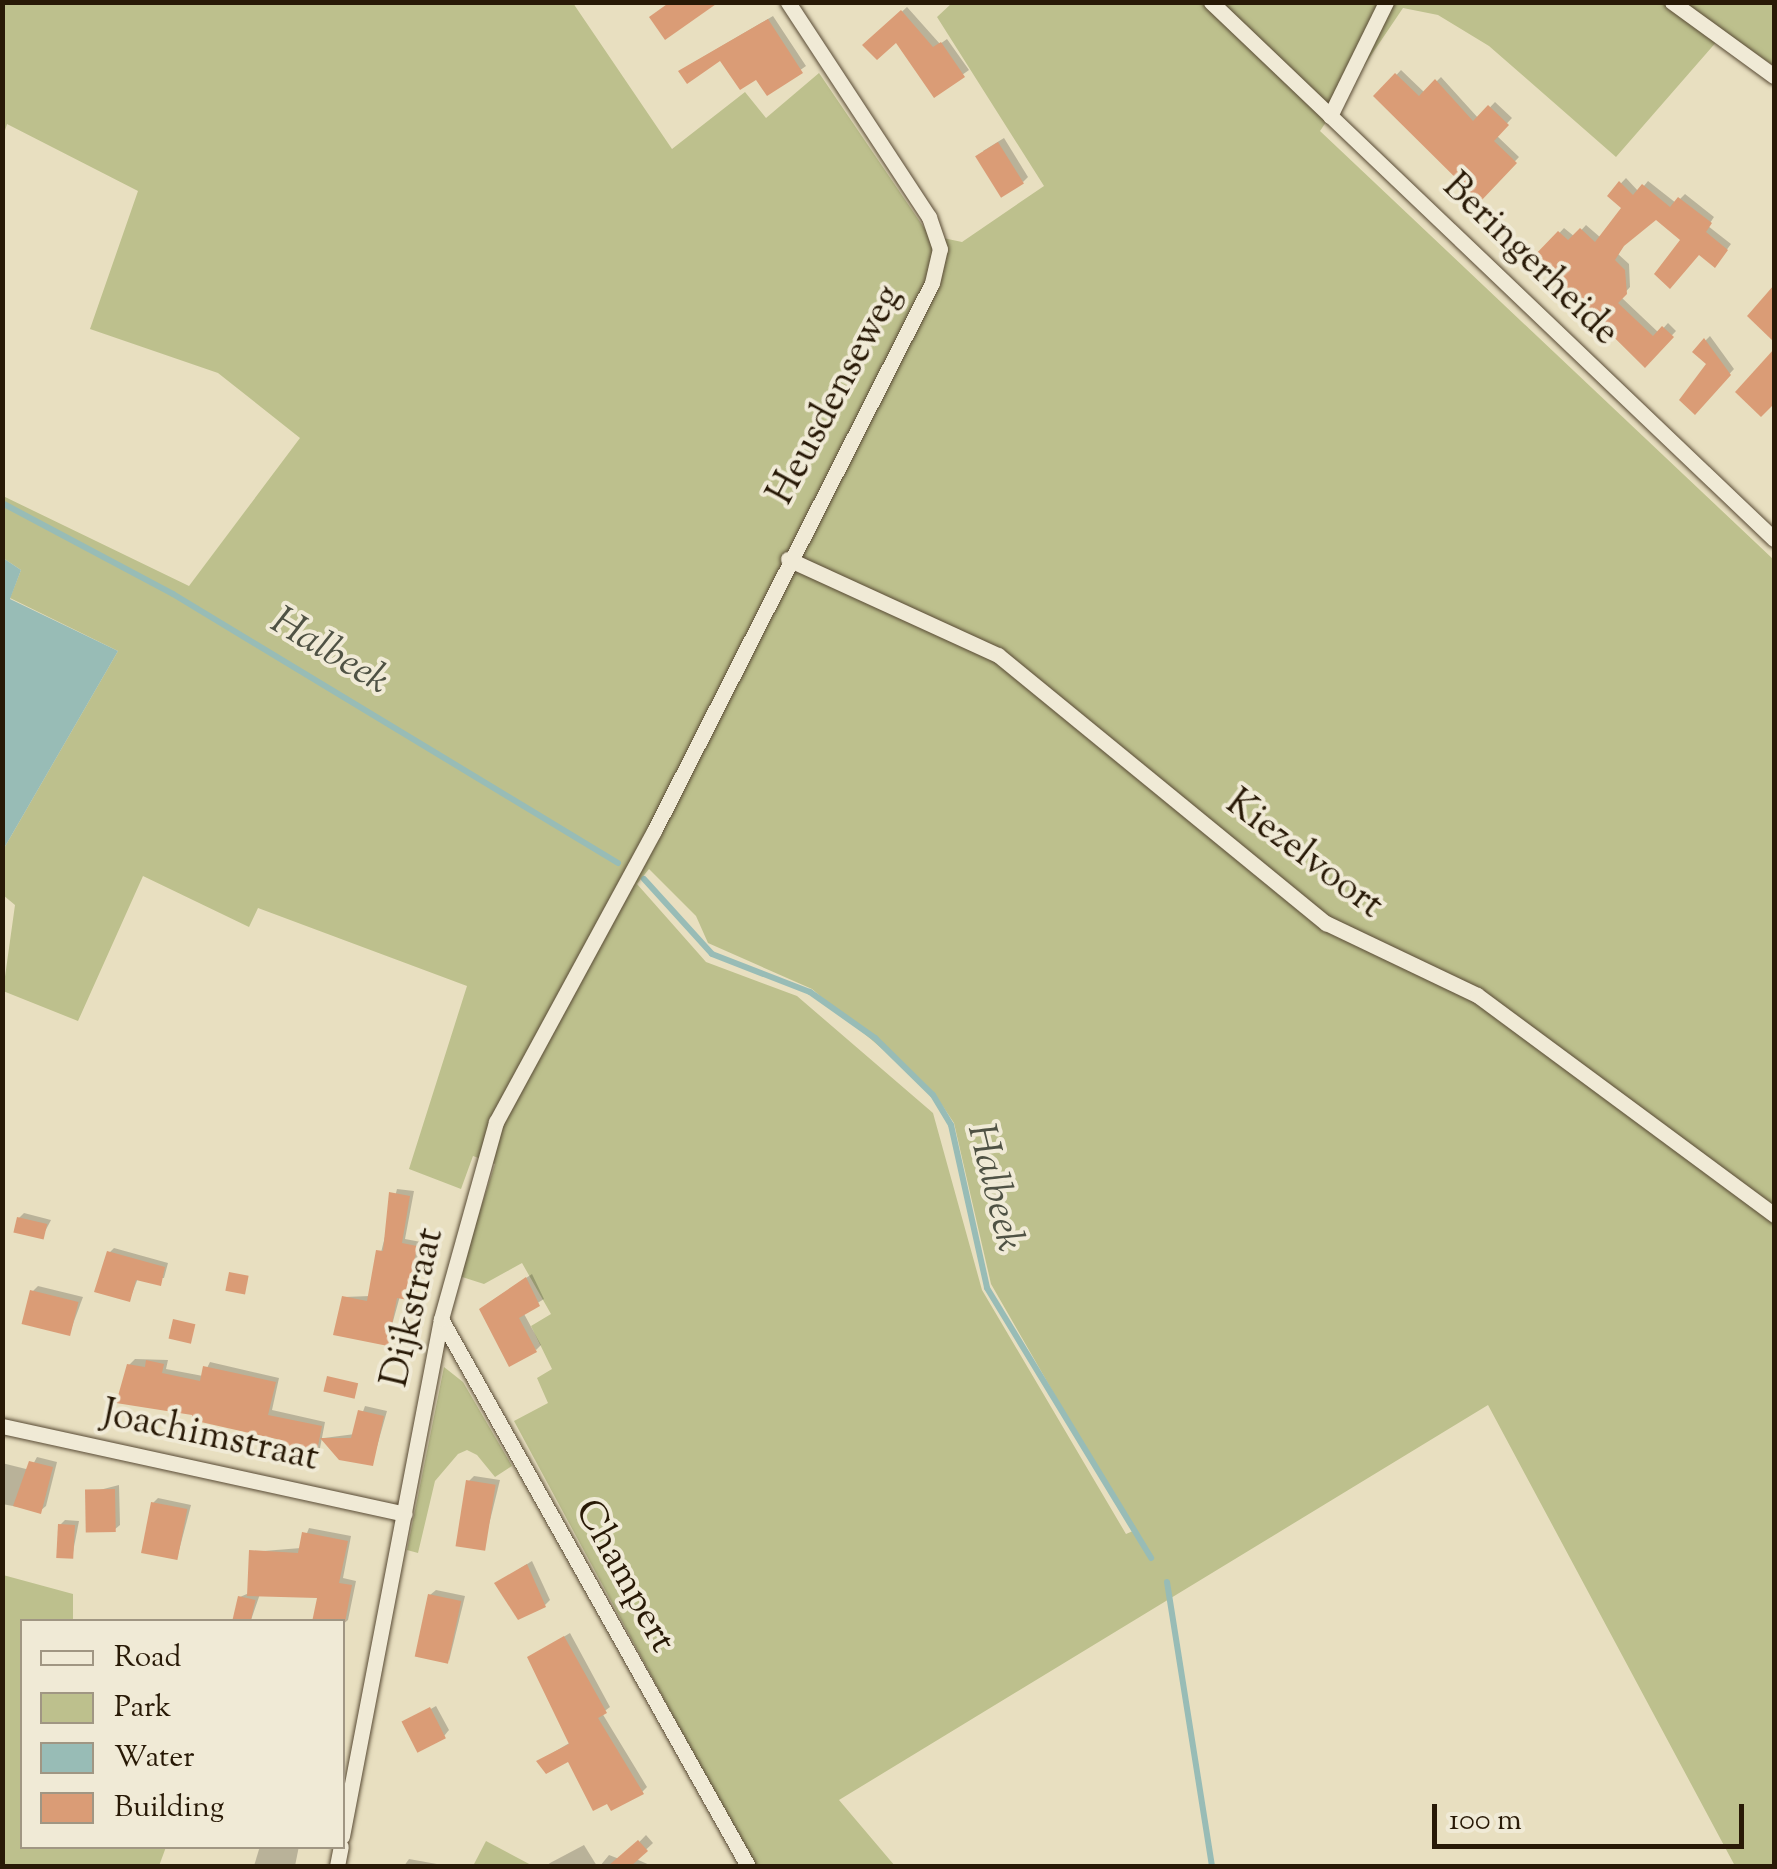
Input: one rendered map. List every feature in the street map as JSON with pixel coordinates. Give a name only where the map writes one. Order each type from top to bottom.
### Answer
[{"type":"street","name":"Heusdenseweg","points":[[654,832],[788,559],[932,284],[940,249],[930,217],[788,2]]},
{"type":"street","name":"Beringerheide","points":[[1211,2],[1774,540]]},
{"type":"street","points":[[1330,116],[1386,2]]},
{"type":"street","points":[[1672,2],[1774,76]]},
{"type":"street","name":"Kiezelvoort","points":[[788,559],[998,655],[1326,923],[1477,995],[1774,1215]]},
{"type":"street","name":"Dijkstraat","points":[[345,1820],[442,1319],[496,1122],[654,832]]},
{"type":"street","name":"Champert","points":[[442,1319],[748,1866]]},
{"type":"street","name":"Joachimstraat","points":[[2,1426],[404,1514]]},
{"type":"green space","points":[[2,3],[573,3],[672,149],[745,92],[766,118],[819,73],[929,235],[962,242],[1044,186],[937,17],[952,3],[1774,3],[1774,66],[1725,32],[1616,157],[1489,46],[1438,15],[1403,8],[1320,131],[1774,560],[1774,1866],[1735,1866],[1488,1405],[839,1800],[895,1866],[754,1866],[514,1421],[548,1403],[537,1378],[552,1369],[531,1326],[551,1314],[522,1263],[484,1284],[459,1276],[495,1164],[473,1156],[461,1189],[409,1169],[467,986],[258,908],[249,927],[143,876],[78,1021],[3,991],[15,905],[3,895],[3,850],[118,651],[10,598],[21,570],[3,558],[3,496],[189,586],[300,438],[218,373],[90,329],[138,191],[7,124],[3,137]],"holes":[[[649,869],[696,916],[708,943],[812,989],[934,1093],[954,1123],[991,1284],[1133,1531],[1126,1534],[982,1290],[933,1113],[797,996],[706,962],[637,884]]]},
{"type":"green space","points":[[444,1367],[463,1382],[512,1466],[495,1477],[477,1455],[467,1450],[458,1454],[435,1481],[418,1553],[407,1550]]},
{"type":"green space","points":[[3,1575],[73,1594],[73,1619],[20,1619],[20,1849],[165,1849],[159,1866],[3,1866]]},
{"type":"green space","points":[[486,1841],[533,1866],[473,1866]]},
{"type":"water","points":[[3,558],[21,570],[10,599],[118,651],[3,850]]},
{"type":"building","points":[[670,2],[719,2],[665,40],[649,17]]},
{"type":"building","points":[[901,10],[933,47],[941,42],[965,77],[934,98],[896,43],[877,60],[862,45]]},
{"type":"building","points":[[768,19],[803,73],[767,96],[756,80],[740,90],[720,61],[687,84],[678,71]]},
{"type":"building","points":[[1395,73],[1419,96],[1435,79],[1473,121],[1488,105],[1509,125],[1494,141],[1517,163],[1480,202],[1373,96]]},
{"type":"building","points":[[998,142],[1024,184],[1001,198],[975,156]]},
{"type":"building","points":[[1619,181],[1633,195],[1642,184],[1670,207],[1678,197],[1712,223],[1706,232],[1728,250],[1715,268],[1699,255],[1670,289],[1654,274],[1680,240],[1656,220],[1624,246],[1615,260],[1625,270],[1627,294],[1618,303],[1653,336],[1662,326],[1674,337],[1645,368],[1533,257],[1558,231],[1568,240],[1580,228],[1595,242],[1621,208],[1607,196]]},
{"type":"building","points":[[1774,285],[1774,342],[1747,316]]},
{"type":"building","points":[[1704,338],[1731,375],[1695,415],[1679,400],[1706,364],[1692,352]]},
{"type":"building","points":[[1774,349],[1774,404],[1761,417],[1735,392]]},
{"type":"building","points":[[389,1192],[410,1196],[402,1243],[417,1246],[408,1300],[397,1298],[388,1346],[333,1335],[342,1296],[367,1301],[376,1250],[383,1251]]},
{"type":"building","points":[[17,1217],[47,1224],[44,1240],[13,1233]]},
{"type":"building","points":[[107,1251],[165,1267],[161,1286],[136,1280],[130,1302],[94,1292]]},
{"type":"building","points":[[229,1272],[249,1276],[245,1294],[225,1291]]},
{"type":"building","points":[[526,1277],[540,1306],[519,1318],[537,1352],[509,1367],[479,1309]]},
{"type":"building","points":[[30,1290],[79,1302],[70,1336],[22,1324]]},
{"type":"building","points":[[173,1319],[195,1324],[191,1344],[169,1338]]},
{"type":"building","points":[[146,1360],[164,1364],[162,1373],[200,1381],[203,1366],[276,1382],[268,1415],[322,1426],[316,1456],[279,1448],[281,1440],[192,1420],[192,1415],[116,1403],[127,1364],[145,1367]]},
{"type":"building","points":[[327,1376],[358,1383],[355,1399],[323,1392]]},
{"type":"building","points":[[358,1410],[384,1416],[373,1466],[339,1460],[320,1438],[351,1438]]},
{"type":"building","points":[[29,1461],[53,1467],[41,1514],[13,1506]]},
{"type":"building","points":[[466,1480],[496,1485],[485,1551],[456,1546]]},
{"type":"building","points":[[115,1489],[116,1532],[86,1533],[85,1490]]},
{"type":"building","points":[[151,1502],[187,1509],[177,1560],[141,1553]]},
{"type":"building","points":[[58,1524],[75,1525],[73,1559],[56,1558]]},
{"type":"building","points":[[302,1532],[348,1541],[339,1583],[352,1585],[345,1622],[313,1619],[317,1598],[247,1596],[249,1550],[298,1553]]},
{"type":"building","points":[[527,1564],[546,1607],[518,1620],[494,1583]]},
{"type":"building","points":[[428,1594],[461,1601],[448,1664],[415,1657]]},
{"type":"building","points":[[238,1596],[256,1600],[251,1619],[233,1619]]},
{"type":"building","points":[[564,1636],[607,1713],[598,1718],[644,1794],[611,1811],[607,1804],[593,1811],[568,1762],[546,1774],[536,1761],[569,1744],[527,1657]]},
{"type":"building","points":[[430,1707],[446,1738],[417,1753],[401,1722]]},
{"type":"building","points":[[638,1840],[648,1851],[631,1866],[608,1866]]},
{"type":"waterway","name":"Halbeek","points":[[2,503],[173,594],[618,863]]},
{"type":"waterway","name":"Halbeek","points":[[644,879],[712,954],[810,992],[875,1038],[933,1095],[951,1125],[987,1288],[1151,1558]]},
{"type":"waterway","name":"Halbeek","points":[[1167,1582],[1212,1866]]}]
